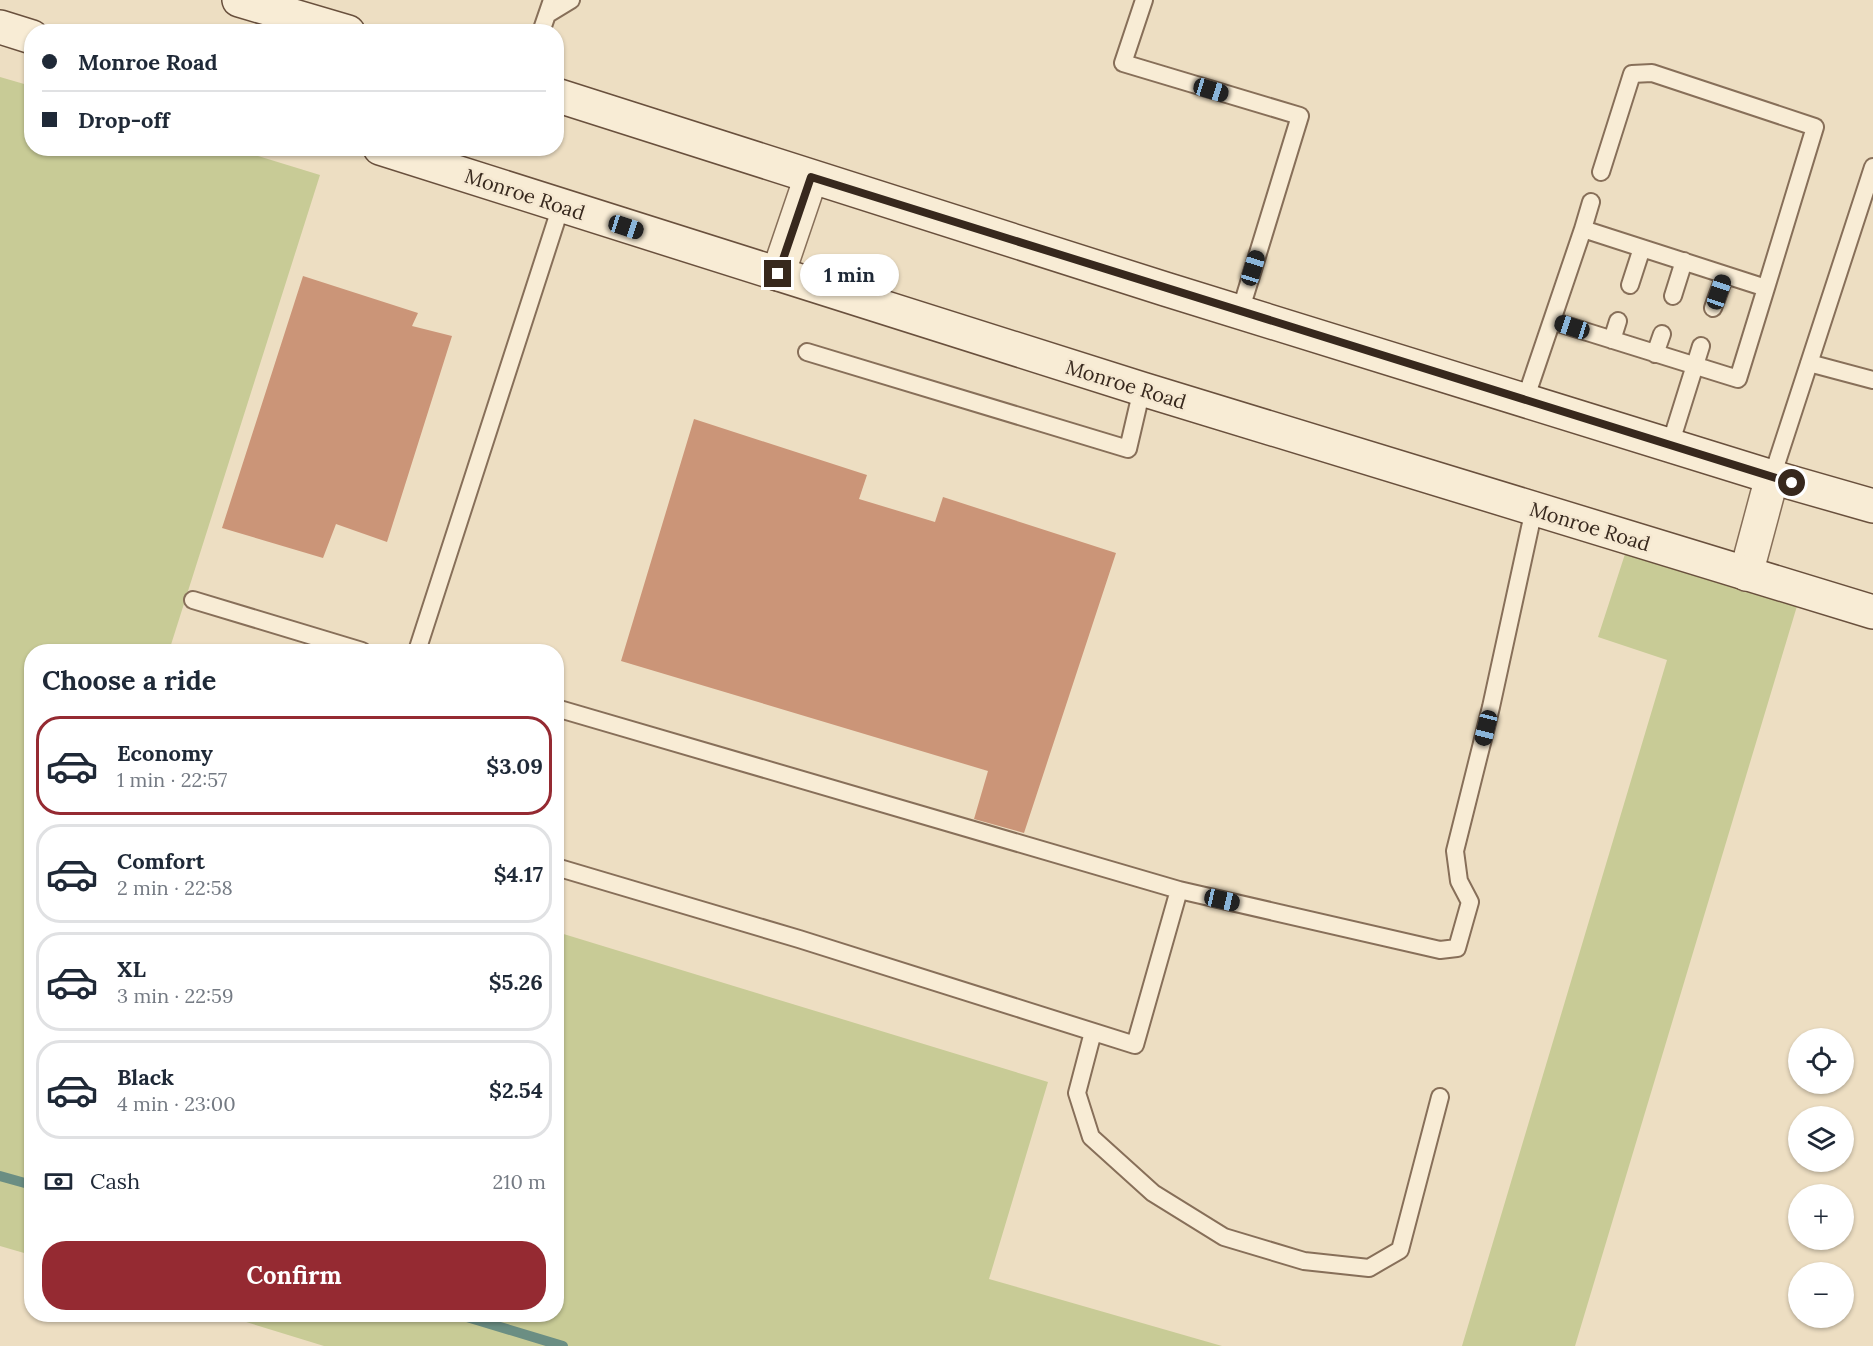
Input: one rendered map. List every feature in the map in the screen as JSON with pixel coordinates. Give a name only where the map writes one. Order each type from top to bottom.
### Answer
[{"type":"main road","points":[[240,0],[321,24]]},
{"type":"main road","points":[[0,27],[24,34]]},
{"type":"main road","points":[[564,98],[1240,312],[1772,477],[1873,506]]},
{"type":"main road","name":"Monroe Road","points":[[405,156],[1142,389],[1873,612]]},
{"type":"main road","points":[[778,274],[811,177]]},
{"type":"main road","points":[[1746,574],[1772,477]]},
{"type":"lane","points":[[544,24],[550,7],[571,0]]},
{"type":"lane","points":[[1144,0],[1123,63],[1299,116],[1240,312]]},
{"type":"lane","points":[[1552,321],[1738,379],[1815,127],[1652,74],[1632,74],[1601,172]]},
{"type":"lane","points":[[1772,477],[1873,167]]},
{"type":"lane","points":[[1525,400],[1591,202]]},
{"type":"lane","points":[[419,644],[561,206]]},
{"type":"lane","points":[[1583,229],[1766,288]]},
{"type":"lane","points":[[1630,285],[1642,248]]},
{"type":"lane","points":[[1673,296],[1684,261]]},
{"type":"lane","points":[[1713,308],[1725,275]]},
{"type":"lane","points":[[1612,340],[1618,321]]},
{"type":"lane","points":[[1655,354],[1662,334]]},
{"type":"lane","points":[[1670,445],[1701,346]]},
{"type":"lane","points":[[807,352],[1128,449],[1142,389]]},
{"type":"lane","points":[[1809,363],[1873,381]]},
{"type":"lane","points":[[564,710],[1179,890],[1440,950],[1456,948],[1470,902],[1460,881],[1455,851],[1491,707],[1534,509]]},
{"type":"lane","points":[[194,600],[340,644]]},
{"type":"lane","points":[[564,869],[799,939],[1135,1045],[1179,890]]},
{"type":"lane","points":[[1093,1032],[1077,1093],[1091,1137],[1153,1193],[1224,1237],[1304,1261],[1369,1269],[1400,1250],[1440,1097]]},
{"type":"green space","points":[[0,77],[24,84],[24,156],[258,156],[320,175],[171,644],[24,644],[24,1253],[0,1246]]},
{"type":"green space","points":[[1625,554],[1797,606],[1575,1346],[1462,1346],[1667,660],[1598,637]]},
{"type":"green space","points":[[564,934],[1048,1082],[989,1279],[1222,1346],[324,1346],[246,1322],[564,1322]]},
{"type":"building","points":[[303,276],[418,313],[412,326],[452,336],[387,542],[336,524],[323,558],[222,528]]},
{"type":"building","points":[[694,419],[867,475],[859,499],[935,522],[943,497],[1116,553],[1024,833],[974,819],[988,771],[621,661]]},
{"type":"waterway","points":[[0,1176],[24,1183]]},
{"type":"waterway","points":[[484,1322],[563,1346]]},
{"type":"route","points":[[778,274],[811,177],[1792,483]]}]
